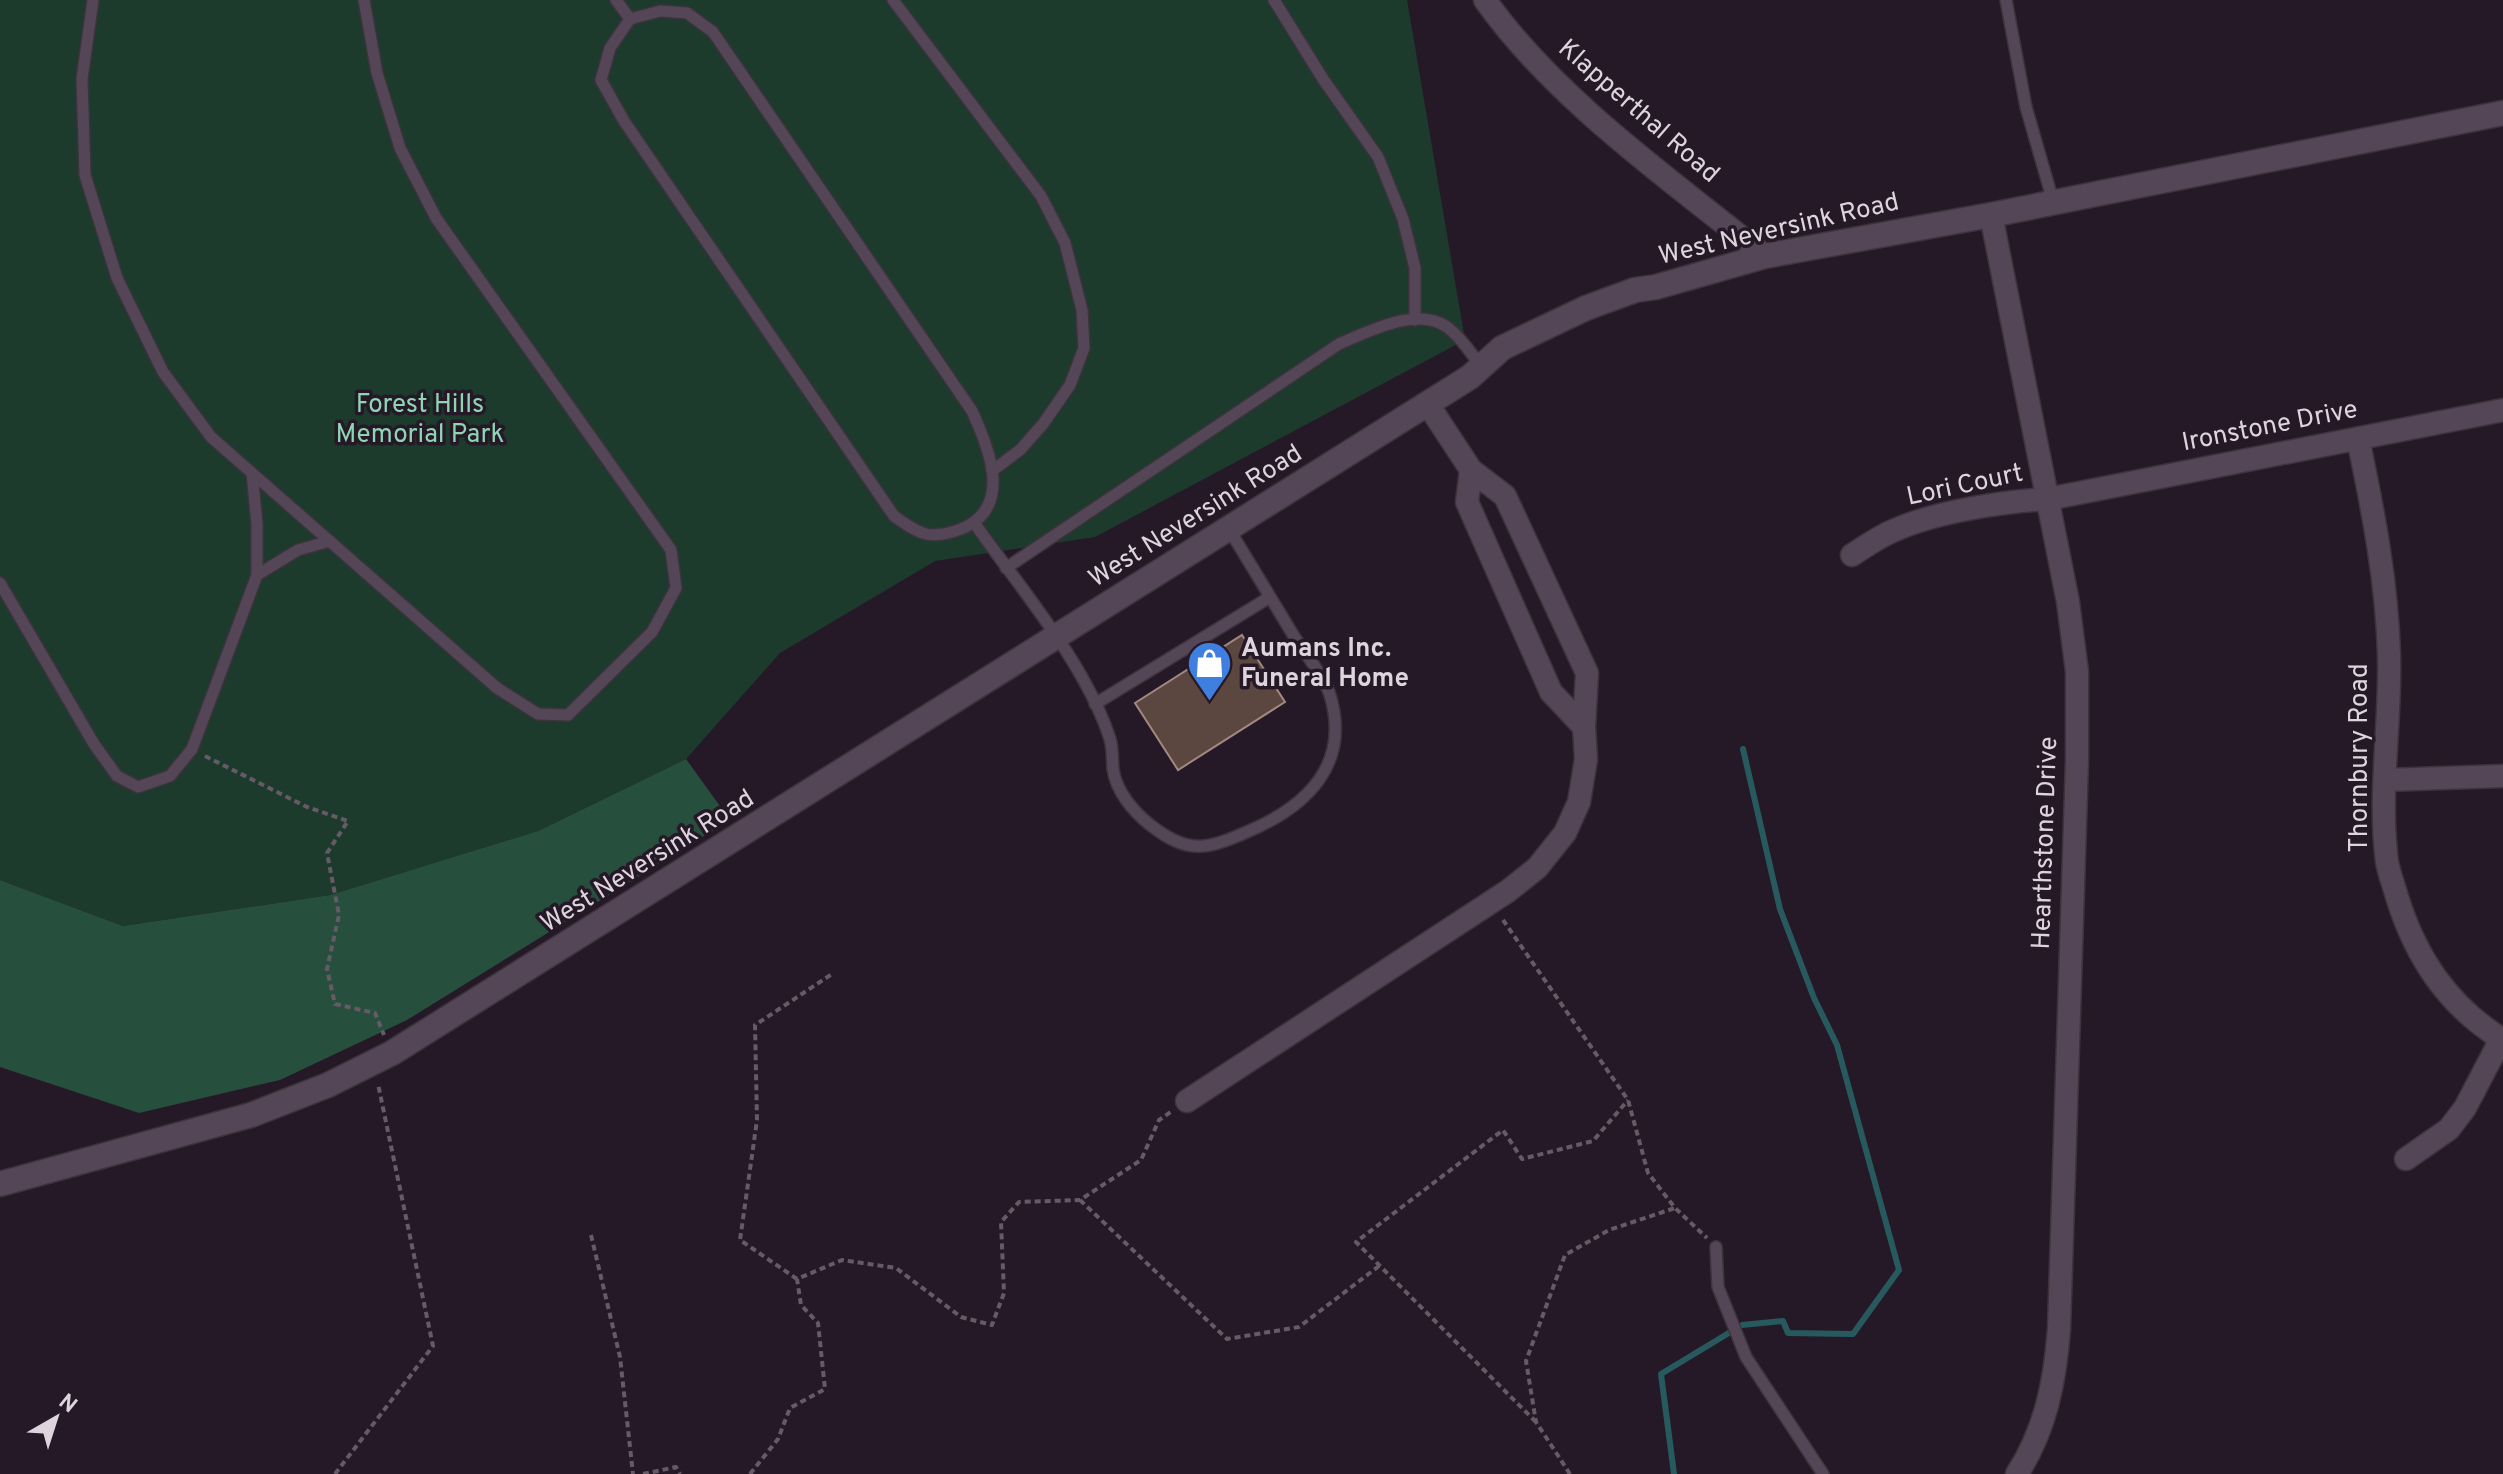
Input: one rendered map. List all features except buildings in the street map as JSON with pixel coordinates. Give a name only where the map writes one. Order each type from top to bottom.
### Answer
[{"type":"street","name":"Klapperthal Road","points":[[1485,0],[1524,48],[1589,111],[1765,256]]},
{"type":"street","name":"West Neversink Road","points":[[0,1184],[251,1115],[318,1089],[383,1058],[1470,377],[1502,348],[1586,308],[1635,290],[1656,287],[1765,256],[1991,215],[2503,113]]},
{"type":"street","name":"Hearthstone Drive","points":[[1991,215],[2068,602],[2077,672],[2077,760],[2056,1370],[2043,1422],[2017,1474]]},
{"type":"street","points":[[1187,1101],[1508,891],[1537,868],[1565,833],[1579,802],[1586,759],[1587,673],[1505,496],[1471,470],[1427,403]]},
{"type":"street","name":"Ironstone Drive","points":[[2048,499],[2503,410]]},
{"type":"street","name":"Thornbury Road","points":[[2358,439],[2378,534],[2389,655],[2385,780],[2387,863],[2411,940],[2445,991],[2502,1039]]},
{"type":"street","points":[[1471,470],[1467,502],[1551,692],[1584,727]]},
{"type":"street","name":"Lori Court","points":[[1852,555],[1895,530],[1928,519],[2010,502],[2048,499]]},
{"type":"street","points":[[2385,780],[2503,776]]},
{"type":"street","points":[[2406,1159],[2449,1129],[2465,1108],[2502,1039]]},
{"type":"lane","points":[[93,0],[82,79],[85,175],[117,278],[163,372],[211,437],[497,688],[538,714],[568,715],[652,632],[676,588],[671,550],[436,218],[400,148],[377,73],[364,0]]},
{"type":"lane","points":[[616,0],[630,19]]},
{"type":"lane","points":[[893,0],[1041,196],[1065,243],[1082,310],[1084,348],[1070,385],[1020,450],[992,471]]},
{"type":"lane","points":[[1274,0],[1323,79],[1378,157],[1403,219],[1415,268],[1415,320]]},
{"type":"lane","points":[[2006,0],[2026,107],[2053,201]]},
{"type":"lane","points":[[660,11],[687,13],[713,32],[972,411],[990,450],[992,471],[990,503],[975,524],[948,534],[919,534],[894,516],[624,121],[601,80],[610,48],[630,19],[660,11]]},
{"type":"lane","points":[[1006,568],[1339,344],[1394,321],[1430,319],[1451,329],[1482,367]]},
{"type":"lane","points":[[0,583],[94,744],[117,776],[138,787],[170,776],[192,749],[257,575],[257,524],[252,473]]},
{"type":"lane","points":[[975,524],[1086,685],[1111,742],[1114,773],[1125,799],[1167,837],[1195,848],[1217,845],[1291,809],[1310,794],[1327,767],[1335,731],[1330,694],[1229,529]]},
{"type":"lane","points":[[257,575],[298,550],[330,541]]},
{"type":"lane","points":[[1095,704],[1270,597]]},
{"type":"lane","points":[[1716,1247],[1718,1287],[1746,1357],[1823,1474]]},
{"type":"path","points":[[192,749],[307,807],[348,821],[327,853],[339,915],[327,969],[335,1004],[375,1013],[433,1346],[335,1474]]},
{"type":"path","points":[[1502,918],[1628,1100],[1648,1173],[1675,1208],[1716,1247]]},
{"type":"path","points":[[750,1474],[778,1439],[790,1408],[825,1389],[818,1323],[801,1305],[797,1279],[740,1240],[757,1120],[755,1025],[832,974]]},
{"type":"path","points":[[1570,1474],[1536,1422],[1356,1242],[1503,1130],[1522,1159],[1593,1141],[1628,1100]]},
{"type":"path","points":[[797,1279],[842,1260],[896,1268],[961,1317],[992,1325],[1004,1293],[1001,1222],[1019,1202],[1080,1200],[1141,1160],[1159,1120],[1187,1101]]},
{"type":"path","points":[[1080,1200],[1227,1339],[1299,1327],[1379,1266]]},
{"type":"path","points":[[1536,1422],[1526,1361],[1565,1255],[1609,1230],[1675,1208]]},
{"type":"path","points":[[591,1235],[620,1357],[633,1474]]},
{"type":"path","points":[[643,1474],[676,1467],[680,1474]]},
{"type":"green space","name":"Forest Hills Memorial Park","points":[[0,0],[1407,0],[1465,340],[1095,537],[935,561],[780,653],[686,759],[538,831],[330,895],[123,926],[0,880]]},
{"type":"green space","points":[[686,759],[730,820],[407,1020],[280,1080],[139,1113],[0,1067],[0,880],[123,926],[330,895],[538,831]]},
{"type":"waterway","points":[[1674,1474],[1661,1374],[1742,1325],[1783,1321],[1788,1333],[1853,1334],[1899,1270],[1837,1045],[1814,998],[1780,909],[1743,749]]},
{"type":"place","name":"Aumans Inc. Funeral Home","points":[[1210,703]]}]
